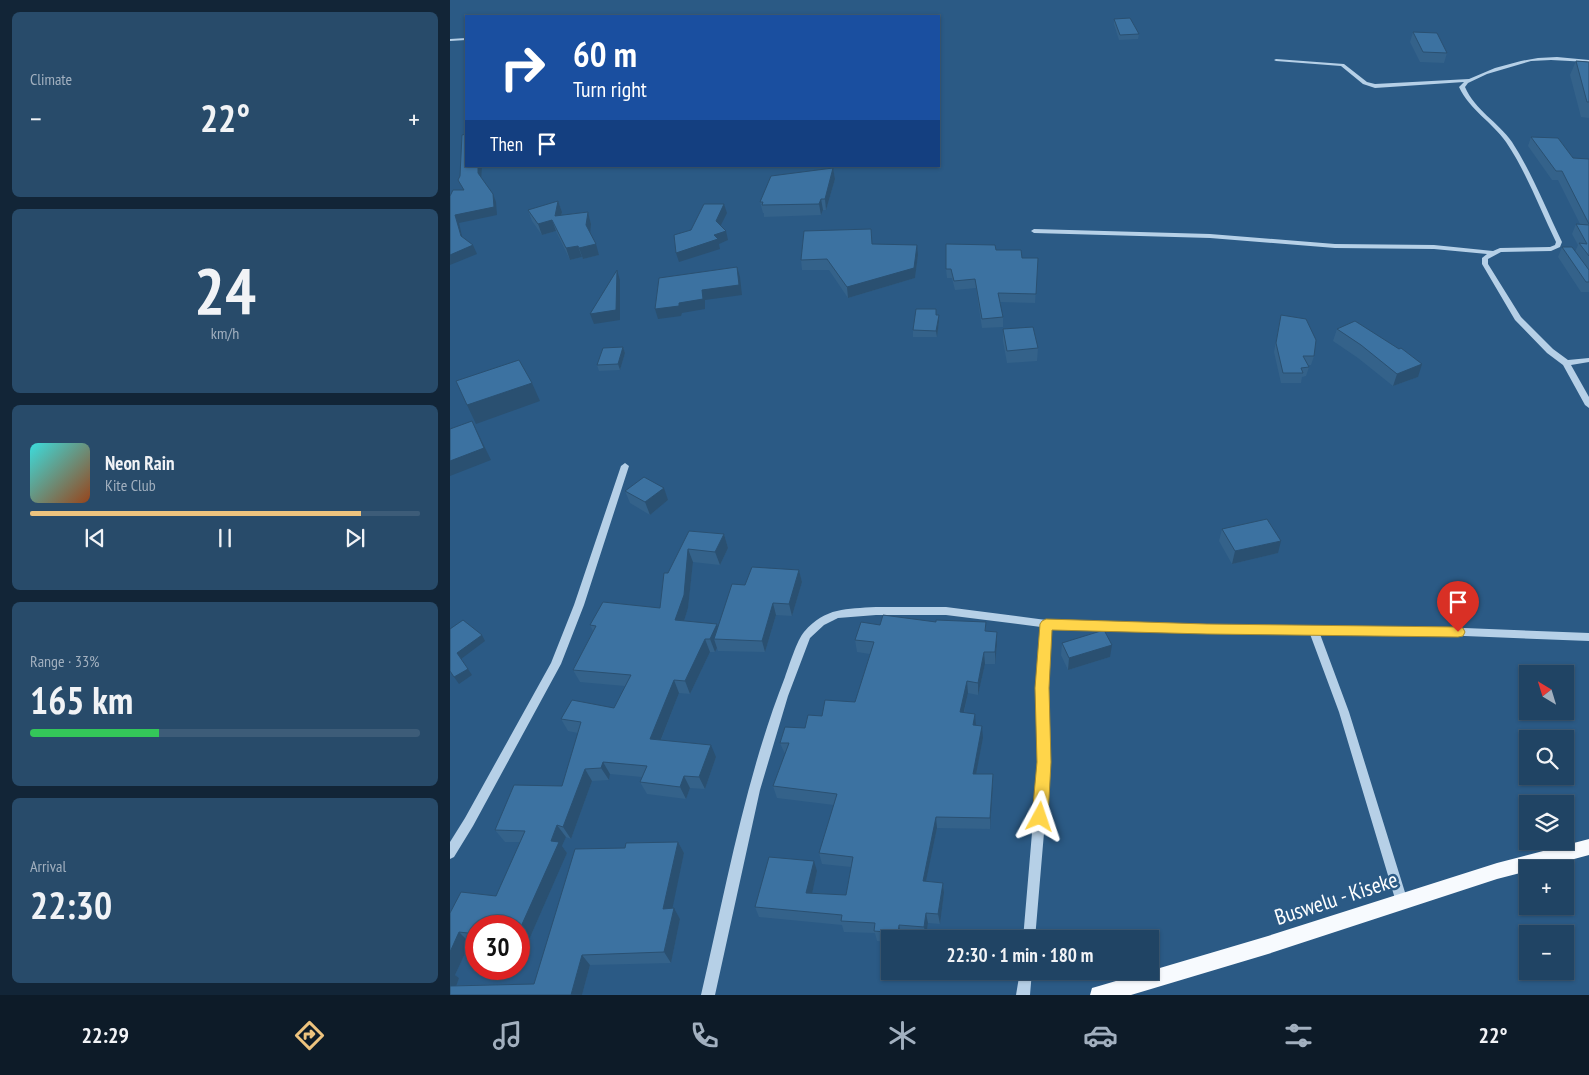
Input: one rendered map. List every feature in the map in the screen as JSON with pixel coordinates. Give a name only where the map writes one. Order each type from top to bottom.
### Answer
[{"type":"main road","name":"Buswelu - Kiseke","points":[[1099,995],[1268,945],[1497,871],[1589,847]]},
{"type":"street","points":[[450,40],[465,39]]},
{"type":"street","points":[[1276,60],[1342,65],[1365,82],[1375,86],[1468,80],[1516,64],[1538,59],[1589,61]]},
{"type":"street","points":[[1468,80],[1462,87],[1464,93],[1509,143],[1530,179],[1558,242],[1558,246]]},
{"type":"street","points":[[1034,231],[1210,236],[1336,246],[1434,247],[1492,253],[1511,249],[1548,250],[1558,246],[1566,250]]},
{"type":"street","points":[[1492,253],[1485,258],[1484,264],[1487,270],[1518,318],[1550,351],[1566,363],[1589,405]]},
{"type":"street","points":[[1566,363],[1589,360]]},
{"type":"street","points":[[450,853],[556,664],[579,605],[625,466]]},
{"type":"street","points":[[708,995],[754,790],[783,696],[806,636],[820,622],[836,614],[876,611],[946,611],[1046,624],[1207,629],[1440,631],[1589,637]]},
{"type":"street","points":[[1030,930],[1044,762],[1042,688],[1046,624]]},
{"type":"street","points":[[1314,630],[1344,712],[1402,902]]},
{"type":"street","points":[[1023,995],[1025,980]]},
{"type":"building","points":[[1130,18],[1139,34],[1120,35],[1114,19]]},
{"type":"building","points":[[1413,32],[1437,33],[1447,53],[1423,52]]},
{"type":"building","points":[[1576,61],[1589,62],[1589,102],[1587,102]]},
{"type":"building","points":[[465,134],[465,167],[478,167],[478,173],[493,194],[494,207],[455,215],[461,236],[473,245],[450,255],[450,196],[453,190],[464,190],[458,180],[460,176],[462,135]]},
{"type":"building","points":[[1531,137],[1558,138],[1573,158],[1589,159],[1589,224],[1562,171],[1556,171]]},
{"type":"building","points":[[833,168],[825,199],[821,199],[819,204],[762,205],[763,202],[760,202],[771,176]]},
{"type":"building","points":[[558,201],[555,216],[588,212],[586,225],[596,244],[579,248],[578,246],[566,248],[552,220],[538,224],[528,210]]},
{"type":"building","points":[[704,204],[724,204],[716,221],[726,231],[714,235],[718,239],[676,253],[674,235],[691,230]]},
{"type":"building","points":[[1576,224],[1589,225],[1589,256],[1579,243],[1587,244]]},
{"type":"building","points":[[871,229],[872,244],[917,245],[914,268],[847,287],[827,259],[801,260],[804,231]]},
{"type":"building","points":[[946,244],[995,245],[996,250],[1021,250],[1022,258],[1038,258],[1036,294],[998,293],[1003,317],[982,319],[975,279],[954,281],[951,269],[946,269]]},
{"type":"building","points":[[1562,247],[1572,247],[1589,270],[1589,282],[1586,282]]},
{"type":"building","points":[[737,267],[739,285],[702,290],[703,299],[679,303],[679,306],[655,309],[659,278]]},
{"type":"building","points":[[617,270],[616,310],[590,314]]},
{"type":"building","points":[[916,309],[936,309],[936,315],[939,315],[936,331],[913,330]]},
{"type":"building","points":[[1281,315],[1306,319],[1316,340],[1314,356],[1303,356],[1309,367],[1301,368],[1303,373],[1283,373],[1276,343]]},
{"type":"building","points":[[1355,321],[1399,349],[1401,348],[1422,364],[1397,374],[1361,345],[1337,329]]},
{"type":"building","points":[[1033,327],[1038,348],[1007,351],[1003,329]]},
{"type":"building","points":[[623,347],[618,364],[597,365],[603,348]]},
{"type":"building","points":[[519,360],[532,383],[467,405],[456,381]]},
{"type":"building","points":[[472,421],[484,448],[450,461],[450,429]]},
{"type":"building","points":[[644,477],[664,488],[645,502],[625,491]]},
{"type":"building","points":[[1267,519],[1281,541],[1235,551],[1222,529]]},
{"type":"building","points":[[689,531],[724,534],[715,552],[688,549],[684,595],[675,620],[717,624],[710,639],[705,639],[685,681],[674,680],[650,739],[711,745],[699,777],[684,776],[680,787],[640,782],[647,766],[603,762],[601,768],[585,769],[563,827],[557,825],[551,841],[559,842],[526,915],[465,915],[465,933],[459,932],[450,952],[450,913],[461,892],[496,896],[525,831],[495,830],[514,785],[562,786],[581,722],[561,719],[572,700],[614,708],[631,675],[573,670],[596,626],[590,625],[603,602],[660,608],[664,573],[668,573]]},
{"type":"building","points":[[752,567],[799,570],[789,604],[773,603],[762,641],[714,639],[732,584],[745,585]]},
{"type":"building","points":[[883,615],[936,622],[936,620],[986,622],[985,631],[997,632],[995,652],[984,652],[978,683],[967,681],[960,712],[975,714],[973,725],[982,726],[973,774],[993,774],[990,818],[936,817],[923,881],[943,883],[938,914],[926,913],[924,927],[899,925],[898,930],[874,931],[875,923],[841,921],[842,915],[755,907],[769,857],[814,861],[806,893],[846,895],[853,857],[819,853],[837,794],[773,786],[789,743],[780,743],[785,727],[805,728],[808,715],[822,716],[825,700],[855,702],[874,642],[855,640],[861,622],[880,625]]},
{"type":"building","points":[[463,620],[482,635],[457,653],[468,669],[454,677],[450,671],[450,629]]},
{"type":"building","points":[[1104,630],[1112,645],[1069,658],[1062,643]]},
{"type":"building","points":[[678,842],[663,909],[674,908],[664,952],[582,955],[571,995],[450,995],[450,986],[534,984],[575,849],[625,848],[626,843]]},
{"type":"route","points":[[1040,817],[1044,762],[1042,688],[1046,624],[1207,629],[1458,632]]}]
